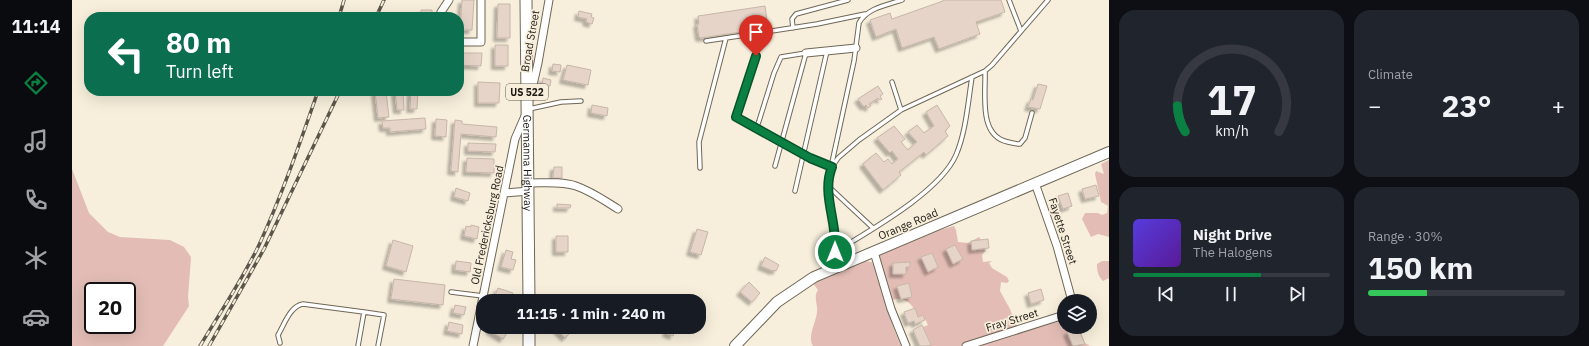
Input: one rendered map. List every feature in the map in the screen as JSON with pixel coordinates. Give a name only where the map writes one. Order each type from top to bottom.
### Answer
[{"type":"main road","name":"Germanna Highway","points":[[526,0],[529,294]]},
{"type":"main road","name":"Orange Road","points":[[735,346],[777,302],[797,288],[830,270],[1109,152]]},
{"type":"main road","points":[[529,334],[529,346]]},
{"type":"street","points":[[441,12],[449,0]]},
{"type":"street","points":[[464,42],[481,42],[481,0]]},
{"type":"street","name":"Broad Street","points":[[528,110],[549,0]]},
{"type":"street","points":[[806,53],[856,48]]},
{"type":"street","name":"Old Fredericksburg Road","points":[[483,294],[492,245],[505,193],[515,139],[528,110]]},
{"type":"street","points":[[505,193],[554,183],[576,186],[593,193],[618,209]]},
{"type":"street","name":"Fayette Street","points":[[1035,183],[1071,294]]},
{"type":"street","points":[[874,252],[891,309],[906,346]]},
{"type":"street","name":"Fray Street","points":[[966,346],[1057,317]]},
{"type":"street","name":"Old Fredericksburg Road","points":[[473,346],[476,331]]},
{"type":"lane","points":[[793,28],[792,19],[796,14],[848,0]]},
{"type":"lane","points":[[706,41],[793,28],[866,14],[902,0]]},
{"type":"lane","points":[[1010,0],[1021,31]]},
{"type":"lane","points":[[830,270],[835,252],[836,235],[828,186],[829,174],[838,158],[901,110],[985,71],[992,65],[1048,0]]},
{"type":"lane","points":[[832,167],[835,145],[843,114],[856,48],[859,23],[866,14]]},
{"type":"lane","points":[[700,168],[699,142],[726,38]]},
{"type":"lane","points":[[795,190],[827,50]]},
{"type":"lane","points":[[756,129],[774,72],[781,57],[806,53],[775,166]]},
{"type":"lane","points":[[756,56],[736,117],[802,154],[832,167]]},
{"type":"lane","points":[[985,71],[987,123],[993,135],[1004,141],[1020,144],[1025,138],[1032,113]]},
{"type":"lane","points":[[835,252],[928,190],[950,166],[960,145],[972,77]]},
{"type":"lane","points":[[892,82],[901,110]]},
{"type":"lane","points":[[528,110],[561,102],[581,100]]},
{"type":"lane","points":[[828,186],[873,228]]},
{"type":"lane","points":[[451,292],[476,295]]},
{"type":"lane","points":[[280,343],[278,335],[294,309],[298,305],[303,304],[384,315],[378,346]]},
{"type":"lane","points":[[358,346],[364,312]]},
{"type":"shaded area","points":[[1109,160],[1109,237],[1098,234],[1091,237],[1082,219],[1085,213],[1098,213],[1102,215],[1107,213],[1108,206],[1101,202],[1095,174],[1096,171],[1104,174],[1101,164]]},
{"type":"shaded area","points":[[72,169],[89,213],[108,232],[120,237],[170,240],[184,247],[191,257],[188,297],[189,306],[163,346],[72,346]]},
{"type":"shaded area","points":[[954,226],[958,242],[968,243],[979,237],[984,244],[985,251],[982,255],[983,262],[992,261],[989,263],[992,268],[1007,277],[1009,281],[1007,283],[1001,282],[1000,291],[1010,309],[1019,333],[1057,322],[1057,334],[1082,334],[1085,343],[1090,346],[927,346],[931,344],[923,327],[928,325],[923,315],[918,317],[915,309],[902,299],[893,300],[878,255],[936,231]]},
{"type":"shaded area","points":[[864,261],[872,262],[876,271],[894,329],[901,346],[813,346],[811,338],[817,312],[816,298],[818,290],[813,283]]},
{"type":"shaded area","points":[[1102,261],[1109,261],[1109,278],[1103,281],[1099,275],[1097,267],[1097,264]]},
{"type":"building","points":[[462,0],[474,0],[472,30],[464,30],[464,12],[461,12]]},
{"type":"building","points":[[943,0],[1001,0],[1005,12],[976,22],[980,34],[939,49],[934,37],[902,48],[896,29],[876,37],[870,20],[890,13],[892,19]]},
{"type":"building","points":[[498,4],[510,4],[510,38],[497,38]]},
{"type":"building","points":[[765,6],[768,28],[701,38],[699,37],[697,24],[699,24],[698,16]]},
{"type":"building","points":[[421,10],[432,10],[432,12],[421,12]]},
{"type":"building","points":[[579,11],[592,14],[591,17],[594,18],[592,24],[586,22],[587,19],[578,17]]},
{"type":"building","points":[[495,45],[508,45],[508,66],[495,66]]},
{"type":"building","points":[[464,53],[482,53],[481,66],[464,65]]},
{"type":"building","points":[[553,64],[561,65],[560,72],[552,71]]},
{"type":"building","points":[[567,65],[591,70],[588,85],[563,80]]},
{"type":"building","points":[[543,78],[551,80],[550,86],[542,85]]},
{"type":"building","points":[[478,82],[500,83],[499,103],[478,103]]},
{"type":"building","points":[[1038,84],[1047,86],[1040,109],[1028,107],[1031,99],[1033,100]]},
{"type":"building","points":[[878,86],[883,94],[880,96],[882,99],[880,100],[878,98],[869,104],[871,106],[868,108],[866,105],[864,107],[858,99]]},
{"type":"building","points":[[376,96],[387,96],[389,117],[378,118]]},
{"type":"building","points":[[396,96],[403,96],[404,110],[397,110]]},
{"type":"building","points":[[411,96],[418,96],[417,109],[410,109]]},
{"type":"building","points":[[592,105],[608,108],[607,116],[591,113]]},
{"type":"building","points":[[937,105],[950,126],[945,131],[948,136],[926,155],[924,152],[899,172],[901,175],[883,190],[863,164],[876,153],[884,162],[888,159],[892,164],[898,159],[892,151],[890,153],[877,138],[894,126],[905,139],[901,142],[908,150],[917,142],[908,132],[917,125],[924,133],[934,126],[926,112]]},
{"type":"building","points":[[425,118],[426,129],[390,132],[390,128],[383,128],[382,121]]},
{"type":"building","points":[[436,119],[447,120],[446,137],[435,136]]},
{"type":"building","points":[[455,120],[462,121],[462,124],[497,127],[496,137],[461,134],[458,172],[451,171]]},
{"type":"building","points":[[468,143],[496,144],[495,152],[468,151]]},
{"type":"building","points":[[467,158],[494,159],[494,173],[466,172]]},
{"type":"building","points":[[554,167],[562,167],[562,178],[553,178]]},
{"type":"building","points":[[1096,185],[1099,196],[1085,199],[1082,189]]},
{"type":"building","points":[[456,188],[470,193],[468,201],[454,197]]},
{"type":"building","points":[[1068,193],[1072,206],[1063,209],[1058,196]]},
{"type":"building","points":[[557,204],[571,205],[570,208],[557,208]]},
{"type":"building","points":[[471,225],[479,227],[477,239],[464,236],[466,226],[471,227]]},
{"type":"building","points":[[697,229],[708,232],[701,255],[690,252]]},
{"type":"building","points":[[556,236],[568,236],[568,252],[556,252]]},
{"type":"building","points":[[988,239],[989,248],[972,250],[971,241]]},
{"type":"building","points":[[393,240],[413,246],[406,272],[386,266]]},
{"type":"building","points":[[955,245],[963,259],[953,264],[946,249]]},
{"type":"building","points":[[506,250],[513,252],[511,259],[516,260],[513,270],[501,267]]},
{"type":"building","points":[[932,253],[938,267],[928,272],[921,257]]},
{"type":"building","points":[[765,257],[779,265],[776,271],[761,266]]},
{"type":"building","points":[[456,261],[471,263],[470,272],[455,270]]},
{"type":"building","points":[[910,262],[910,267],[906,267],[906,274],[893,274],[893,263]]},
{"type":"building","points":[[394,279],[445,285],[443,305],[391,299]]},
{"type":"building","points":[[749,282],[760,293],[752,302],[740,292]]},
{"type":"building","points":[[909,283],[912,297],[901,299],[897,286]]},
{"type":"building","points":[[498,288],[513,293],[513,294],[496,294]]},
{"type":"building","points":[[1041,289],[1044,300],[1031,304],[1028,293]]},
{"type":"building","points":[[455,305],[466,307],[464,315],[453,313]]},
{"type":"building","points":[[915,308],[918,317],[923,315],[925,320],[915,324],[914,321],[908,323],[904,312]]},
{"type":"building","points":[[449,322],[463,325],[462,334],[447,331]]},
{"type":"building","points":[[922,325],[931,345],[920,346],[913,330]]},
{"type":"building","points":[[495,334],[506,334],[503,339]]},
{"type":"building","points":[[561,334],[569,334],[565,338]]},
{"type":"building","points":[[1068,334],[1081,334],[1085,344],[1073,346]]},
{"type":"railway","points":[[340,12],[344,0]]},
{"type":"railway","points":[[378,12],[384,0]]},
{"type":"railway","points":[[200,346],[238,284],[259,245],[283,188],[316,96]]},
{"type":"railway","points":[[209,346],[264,249],[338,96]]},
{"type":"route","points":[[756,56],[736,117],[802,154],[832,167],[829,174],[828,186],[836,235],[835,252]]}]
